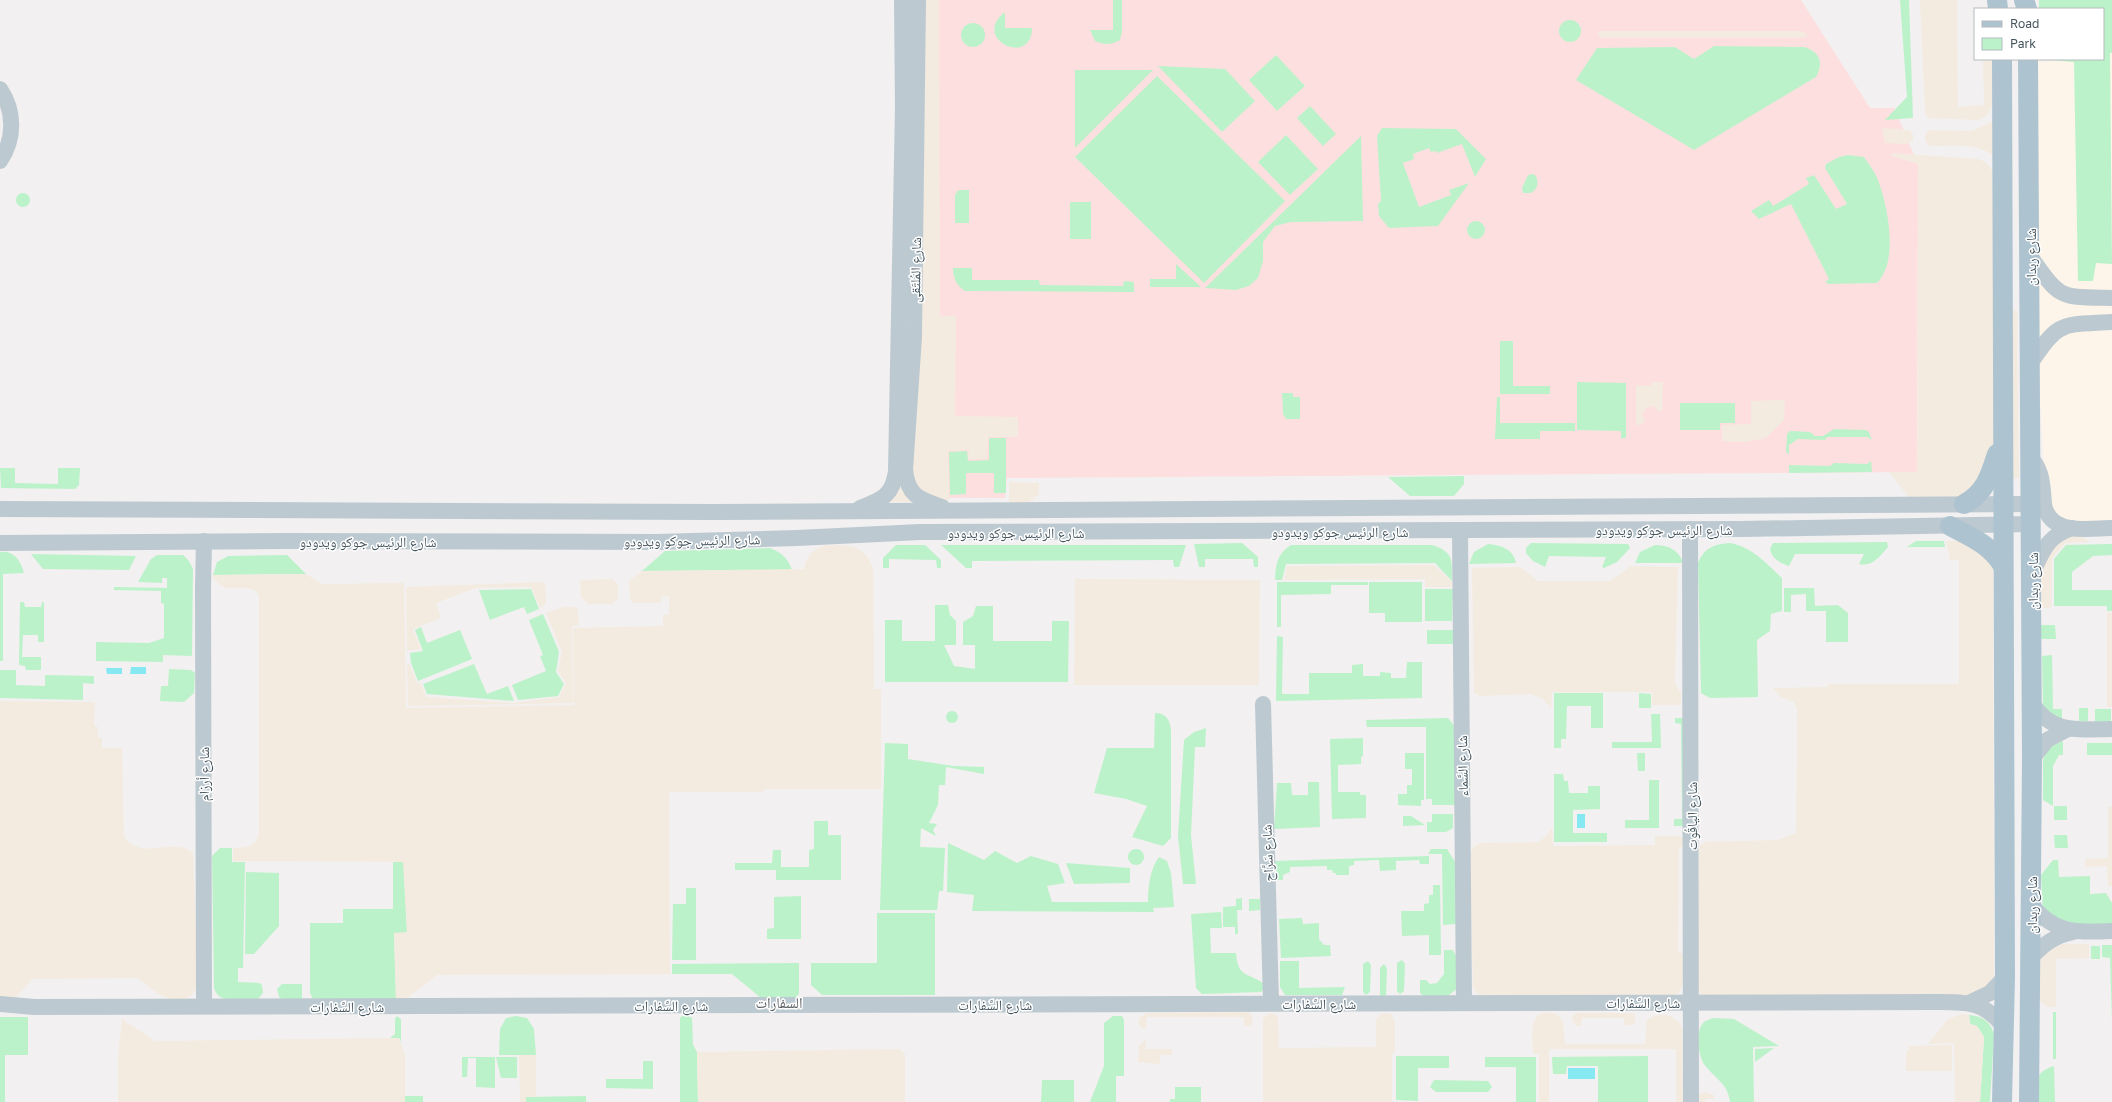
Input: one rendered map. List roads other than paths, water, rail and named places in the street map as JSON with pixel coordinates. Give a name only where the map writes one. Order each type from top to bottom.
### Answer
[{"type":"main road","name":"شارع ربدان","points":[[2002,60],[2002,504],[2018,524],[2032,574],[2029,1102]]},
{"type":"main road","name":"شارع ربدان","points":[[2002,1102],[2005,977],[2003,566],[2018,524],[2031,504],[2028,60]]},
{"type":"main road","points":[[1964,504],[1977,496],[1986,485],[2002,437]]},
{"type":"main road","points":[[2018,524],[2021,637],[2023,646],[2032,665]]},
{"type":"main road","points":[[1950,526],[1984,544],[1996,555],[2003,566]]},
{"type":"street","name":"شارع المُلتَقى","points":[[851,512],[875,502],[888,494],[894,482],[896,471],[903,107],[902,0]]},
{"type":"street","name":"شارع المُلتَقى","points":[[918,0],[914,330],[905,470],[908,487],[912,493],[918,498],[952,511]]},
{"type":"street","points":[[0,89],[9,110],[11,132],[6,150],[0,161]]},
{"type":"street","points":[[2030,256],[2050,285],[2058,292],[2069,296],[2112,298]]},
{"type":"street","points":[[2088,298],[2089,323]]},
{"type":"street","points":[[2030,364],[2046,340],[2055,331],[2068,325],[2112,322]]},
{"type":"street","points":[[2031,458],[2041,474],[2047,513],[2055,522],[2072,528],[2112,528]]},
{"type":"street","name":"شارع الرئيس جوكو ويدودو","points":[[4,506],[237,509],[851,512],[2031,504]]},
{"type":"street","points":[[1905,505],[1908,516],[1906,528]]},
{"type":"street","points":[[0,519],[210,517],[237,509]]},
{"type":"street","name":"شارع الرئيس جوكو ويدودو","points":[[0,543],[204,541],[658,542],[797,538],[920,532],[1906,528],[2018,524]]},
{"type":"street","points":[[2032,574],[2044,548],[2051,538],[2072,528]]},
{"type":"street","name":"شارع الياقُوت","points":[[1690,529],[1691,1102]]},
{"type":"street","name":"شارع السَّماء","points":[[1460,530],[1464,1003]]},
{"type":"street","name":"شارع أرزام","points":[[204,541],[202,588],[204,1006]]},
{"type":"street","points":[[2032,703],[2047,720],[2068,729],[2112,729]]},
{"type":"street","name":"شارع سَرَّاح","points":[[1263,704],[1271,1003]]},
{"type":"street","points":[[2032,759],[2047,740],[2068,729]]},
{"type":"street","points":[[2031,904],[2049,922],[2073,932]]},
{"type":"street","points":[[2031,958],[2038,950],[2054,938],[2073,932],[2112,931]]},
{"type":"street","name":"شارع السَّفارات","points":[[0,1004],[20,1006],[204,1006],[1970,1002],[1990,993],[2005,977]]},
{"type":"street","name":"شارع السَّفارات","points":[[1970,1002],[1990,1012],[2004,1028]]},
{"type":"street","name":"شارع السَّفارات","points":[[0,1010],[20,1006]]},
{"type":"water","points":[[131,667],[146,667],[146,674],[130,674]]},
{"type":"water","points":[[106,668],[122,668],[122,674],[107,674]]},
{"type":"water","points":[[1577,814],[1585,814],[1585,828],[1577,828]]},
{"type":"water","points":[[1568,1068],[1595,1068],[1595,1079],[1568,1079]]},
{"type":"district","name":"السفارات","points":[[779,1002]]}]
